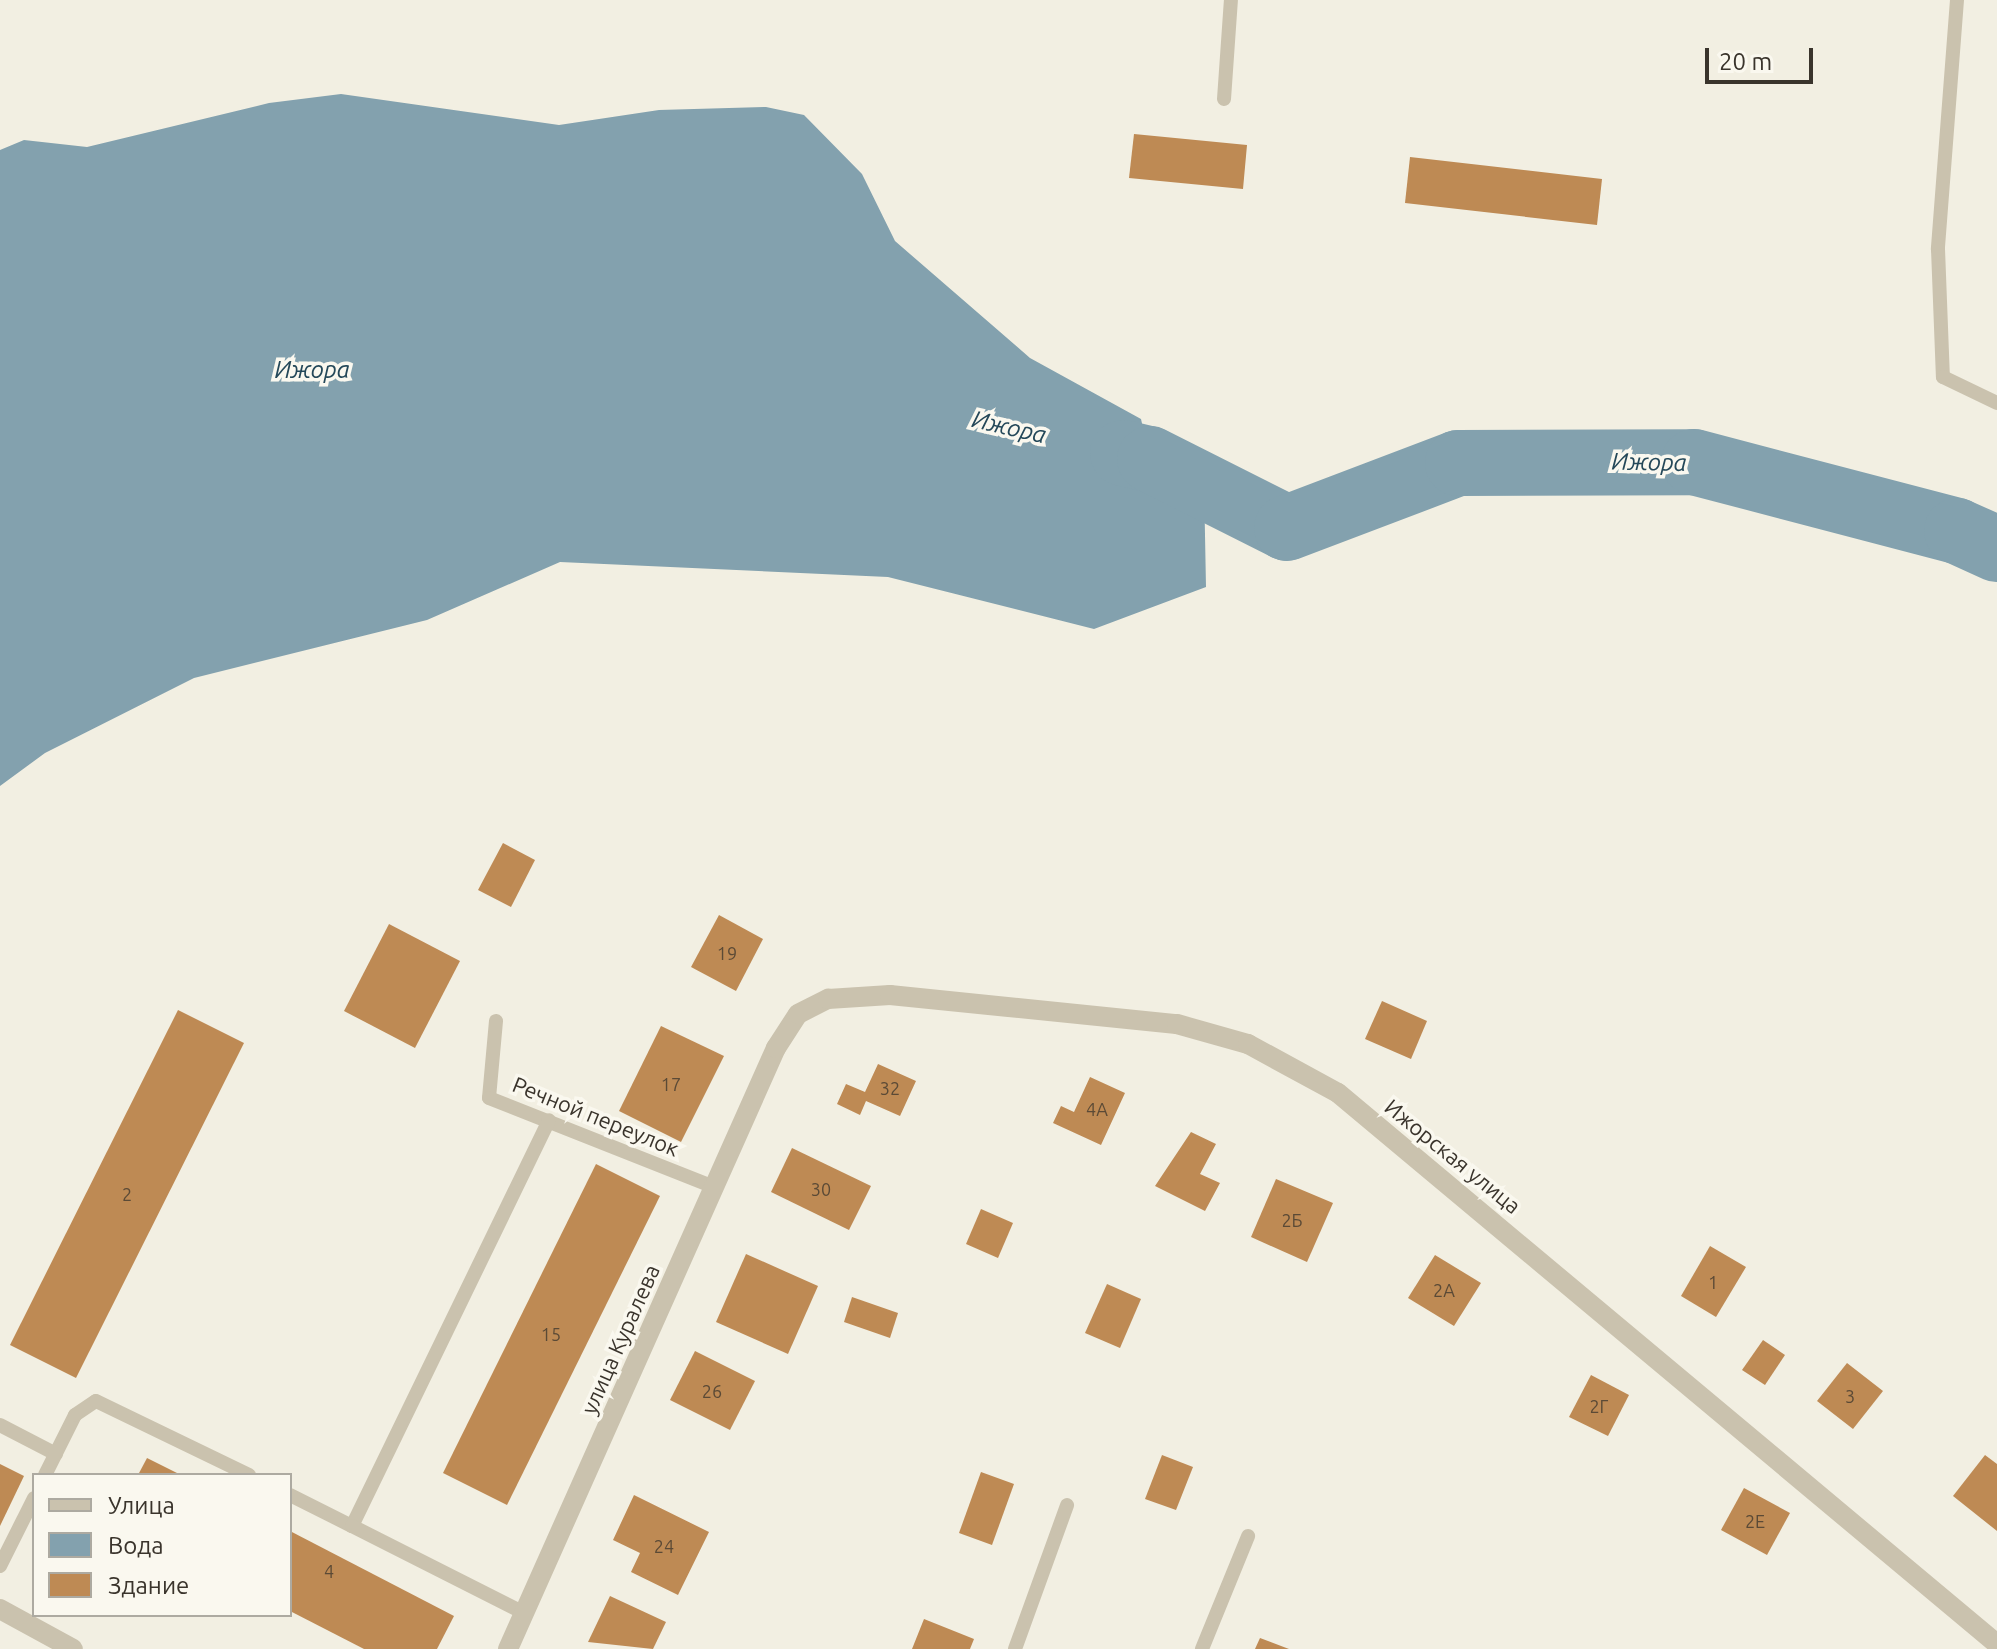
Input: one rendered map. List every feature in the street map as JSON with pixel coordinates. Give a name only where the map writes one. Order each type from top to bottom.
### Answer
[{"type":"street","name":"Ижорская улица","points":[[776,1048],[798,1014],[828,999],[890,995],[1177,1024],[1248,1044],[1338,1093],[1997,1644]]},
{"type":"street","name":"улица Куралева","points":[[508,1649],[776,1048]]},
{"type":"street","points":[[0,1609],[73,1649]]},
{"type":"lane","points":[[1224,99],[1231,0]]},
{"type":"lane","points":[[1957,0],[1938,249],[1943,377],[1997,403]]},
{"type":"lane","name":"Речной переулок","points":[[496,1021],[489,1098],[714,1187]]},
{"type":"lane","points":[[352,1526],[549,1120]]},
{"type":"lane","points":[[46,1473],[75,1415],[96,1401],[245,1473]]},
{"type":"lane","points":[[0,1425],[56,1454]]},
{"type":"lane","points":[[292,1496],[524,1613]]},
{"type":"lane","points":[[0,1566],[32,1502]]},
{"type":"lane","points":[[1015,1649],[1067,1505]]},
{"type":"lane","points":[[1202,1649],[1248,1536]]},
{"type":"water","name":"Ижора","points":[[341,94],[559,125],[659,110],[766,107],[804,115],[862,174],[895,241],[1030,358],[1141,419],[1150,459],[1204,482],[1206,587],[1094,629],[888,577],[560,562],[427,620],[194,678],[45,753],[0,786],[0,150],[24,140],[87,147],[269,103]]},
{"type":"building","points":[[1134,134],[1247,145],[1243,189],[1129,178]]},
{"type":"building","points":[[1410,157],[1602,179],[1597,225],[1405,203]]},
{"type":"building","points":[[503,843],[535,860],[511,907],[478,890]]},
{"type":"building","points":[[719,915],[763,939],[736,991],[691,967]]},
{"type":"building","points":[[389,924],[460,961],[415,1048],[344,1011]]},
{"type":"building","points":[[1382,1001],[1427,1021],[1411,1059],[1365,1039]]},
{"type":"building","points":[[178,1010],[244,1043],[76,1378],[10,1345]]},
{"type":"building","points":[[661,1026],[724,1056],[681,1142],[619,1111]]},
{"type":"building","points":[[878,1064],[916,1081],[900,1116],[866,1101],[860,1115],[837,1104],[846,1084],[865,1092]]},
{"type":"building","points":[[1090,1077],[1125,1093],[1101,1145],[1053,1123],[1061,1106],[1074,1112]]},
{"type":"building","points":[[1191,1132],[1216,1144],[1200,1174],[1220,1183],[1205,1211],[1155,1186]]},
{"type":"building","points":[[792,1148],[871,1186],[849,1230],[771,1192]]},
{"type":"building","points":[[596,1164],[660,1196],[507,1505],[443,1473]]},
{"type":"building","points":[[1276,1179],[1333,1203],[1307,1262],[1251,1237]]},
{"type":"building","points":[[981,1209],[1013,1223],[998,1258],[966,1244]]},
{"type":"building","points":[[1710,1246],[1746,1267],[1716,1317],[1681,1296]]},
{"type":"building","points":[[746,1254],[818,1286],[788,1354],[716,1322]]},
{"type":"building","points":[[1435,1255],[1481,1283],[1454,1326],[1408,1298]]},
{"type":"building","points":[[1107,1284],[1141,1299],[1120,1348],[1085,1333]]},
{"type":"building","points":[[852,1297],[898,1313],[890,1338],[844,1322]]},
{"type":"building","points":[[1763,1340],[1785,1355],[1765,1385],[1742,1370]]},
{"type":"building","points":[[695,1351],[755,1381],[730,1430],[670,1400]]},
{"type":"building","points":[[1847,1363],[1883,1391],[1853,1429],[1817,1401]]},
{"type":"building","points":[[1591,1375],[1629,1395],[1608,1436],[1569,1417]]},
{"type":"building","points":[[1162,1455],[1193,1467],[1176,1510],[1145,1499]]},
{"type":"building","points":[[1985,1455],[1997,1464],[1997,1531],[1953,1496]]},
{"type":"building","points":[[147,1458],[177,1473],[139,1473]]},
{"type":"building","points":[[0,1464],[24,1476],[0,1526]]},
{"type":"building","points":[[981,1472],[1014,1484],[992,1545],[959,1533]]},
{"type":"building","points":[[1744,1488],[1790,1513],[1767,1555],[1721,1530]]},
{"type":"building","points":[[634,1495],[709,1532],[678,1595],[631,1572],[640,1553],[613,1540]]},
{"type":"building","points":[[292,1532],[454,1616],[437,1649],[364,1649],[292,1612]]},
{"type":"building","points":[[610,1596],[666,1622],[653,1649],[588,1642]]},
{"type":"building","points":[[924,1619],[974,1639],[970,1649],[912,1649]]},
{"type":"building","points":[[1260,1638],[1289,1649],[1255,1649]]},
{"type":"waterway","name":"Ижора","points":[[1123,453],[1150,459],[1287,528],[1458,463],[1694,462],[1957,531],[1997,549]]}]
